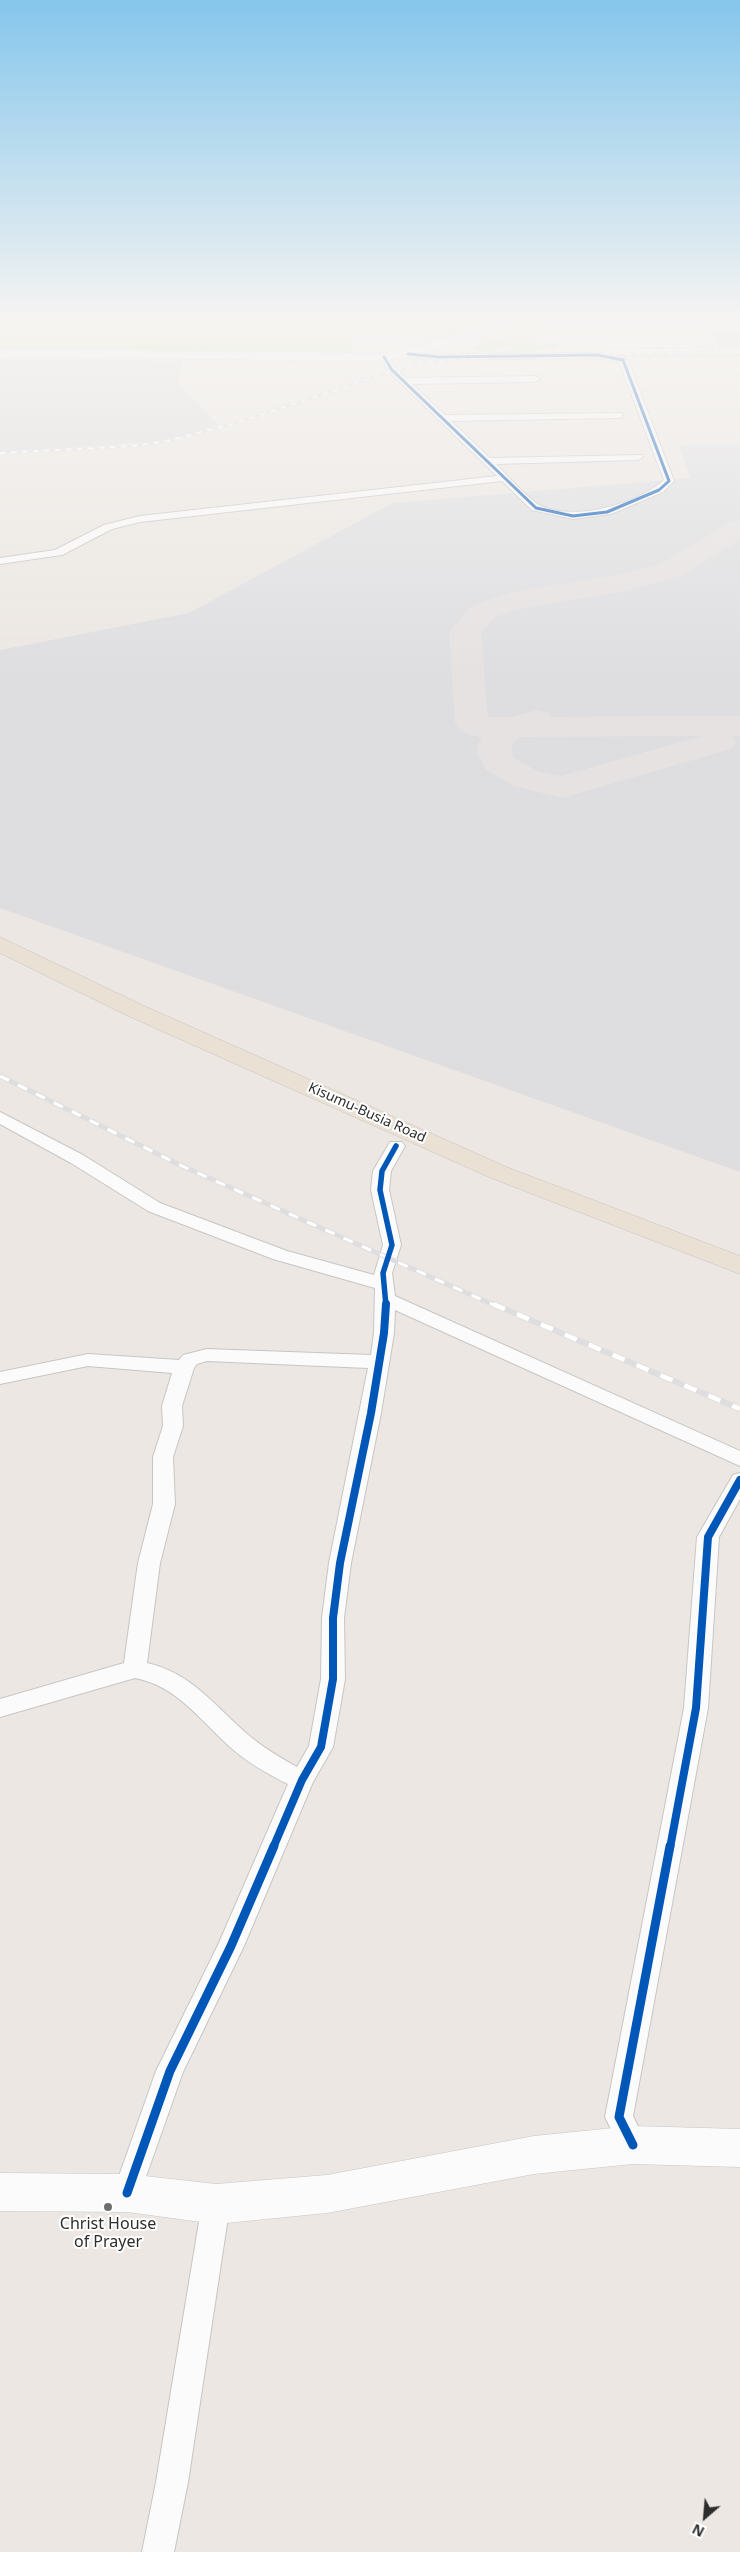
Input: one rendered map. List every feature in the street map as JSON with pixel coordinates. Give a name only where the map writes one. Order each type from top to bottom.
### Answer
[{"type":"highway","name":"Kisumu-Busia Road","points":[[0,944],[134,1010],[500,1173],[740,1266]]},
{"type":"highway","name":"Kisumu-Busia Road","points":[[0,964],[160,1040],[396,1146],[740,1286]]},
{"type":"main road","points":[[0,2192],[127,2193],[216,2204],[327,2194],[534,2155],[633,2145],[740,2148]]},
{"type":"street","points":[[467,441],[536,508],[573,516],[607,512],[658,490],[669,482],[654,441]]},
{"type":"street","points":[[487,460],[638,457]]},
{"type":"street","points":[[0,561],[58,553],[108,527],[140,519],[505,478]]},
{"type":"street","points":[[0,1117],[77,1159],[154,1206],[280,1255],[385,1291],[740,1459]]},
{"type":"street","points":[[127,2193],[170,2072],[231,1946],[302,1780],[321,1747],[333,1679],[333,1618],[340,1563],[371,1412],[379,1362],[385,1291],[383,1273],[392,1245],[380,1190],[382,1171],[396,1146]]},
{"type":"street","points":[[135,1669],[149,1563],[164,1504],[164,1457],[173,1426],[172,1406],[184,1367],[190,1358],[207,1354],[379,1362]]},
{"type":"street","points":[[0,1378],[88,1360],[184,1367]]},
{"type":"street","points":[[633,2145],[619,2117],[696,1708],[708,1537],[740,1480]]},
{"type":"street","points":[[0,1708],[135,1669],[153,1671],[189,1691],[237,1740],[273,1766],[302,1780]]},
{"type":"street","points":[[158,2552],[172,2482],[216,2204]]},
{"type":"shaded area","points":[[0,441],[158,441],[152,442],[0,452]]},
{"type":"shaded area","points":[[740,444],[740,1172],[0,908],[0,650],[189,613],[392,503],[690,478],[679,445]]},
{"type":"taxiway","points":[[515,727],[479,727],[472,723],[465,632],[483,612],[511,601],[632,581],[672,569],[740,528]]},
{"type":"taxiway","points":[[515,727],[537,720]]},
{"type":"taxiway","points":[[515,727],[740,726]]},
{"type":"taxiway","points":[[515,727],[503,734],[495,744],[494,751],[498,763],[526,779],[562,787],[719,742]]},
{"type":"railway","points":[[0,453],[135,446],[167,441]]},
{"type":"railway","points":[[0,1076],[182,1166],[496,1306]]},
{"type":"railway","points":[[493,1304],[740,1409]]},
{"type":"cycle path","points":[[466,441],[536,508],[573,516],[607,512],[659,490],[669,481],[654,441]]},
{"type":"cycle path","points":[[127,2193],[170,2071],[231,1946],[302,1780],[321,1747],[333,1679],[333,1618],[340,1563],[371,1413],[384,1333],[386,1299],[383,1273],[392,1245],[380,1190],[382,1171],[396,1146]]},
{"type":"cycle path","points":[[633,2145],[619,2117],[696,1708],[708,1537],[740,1480]]},
{"type":"place","name":"Christ House of Prayer","points":[[108,2207]]}]
